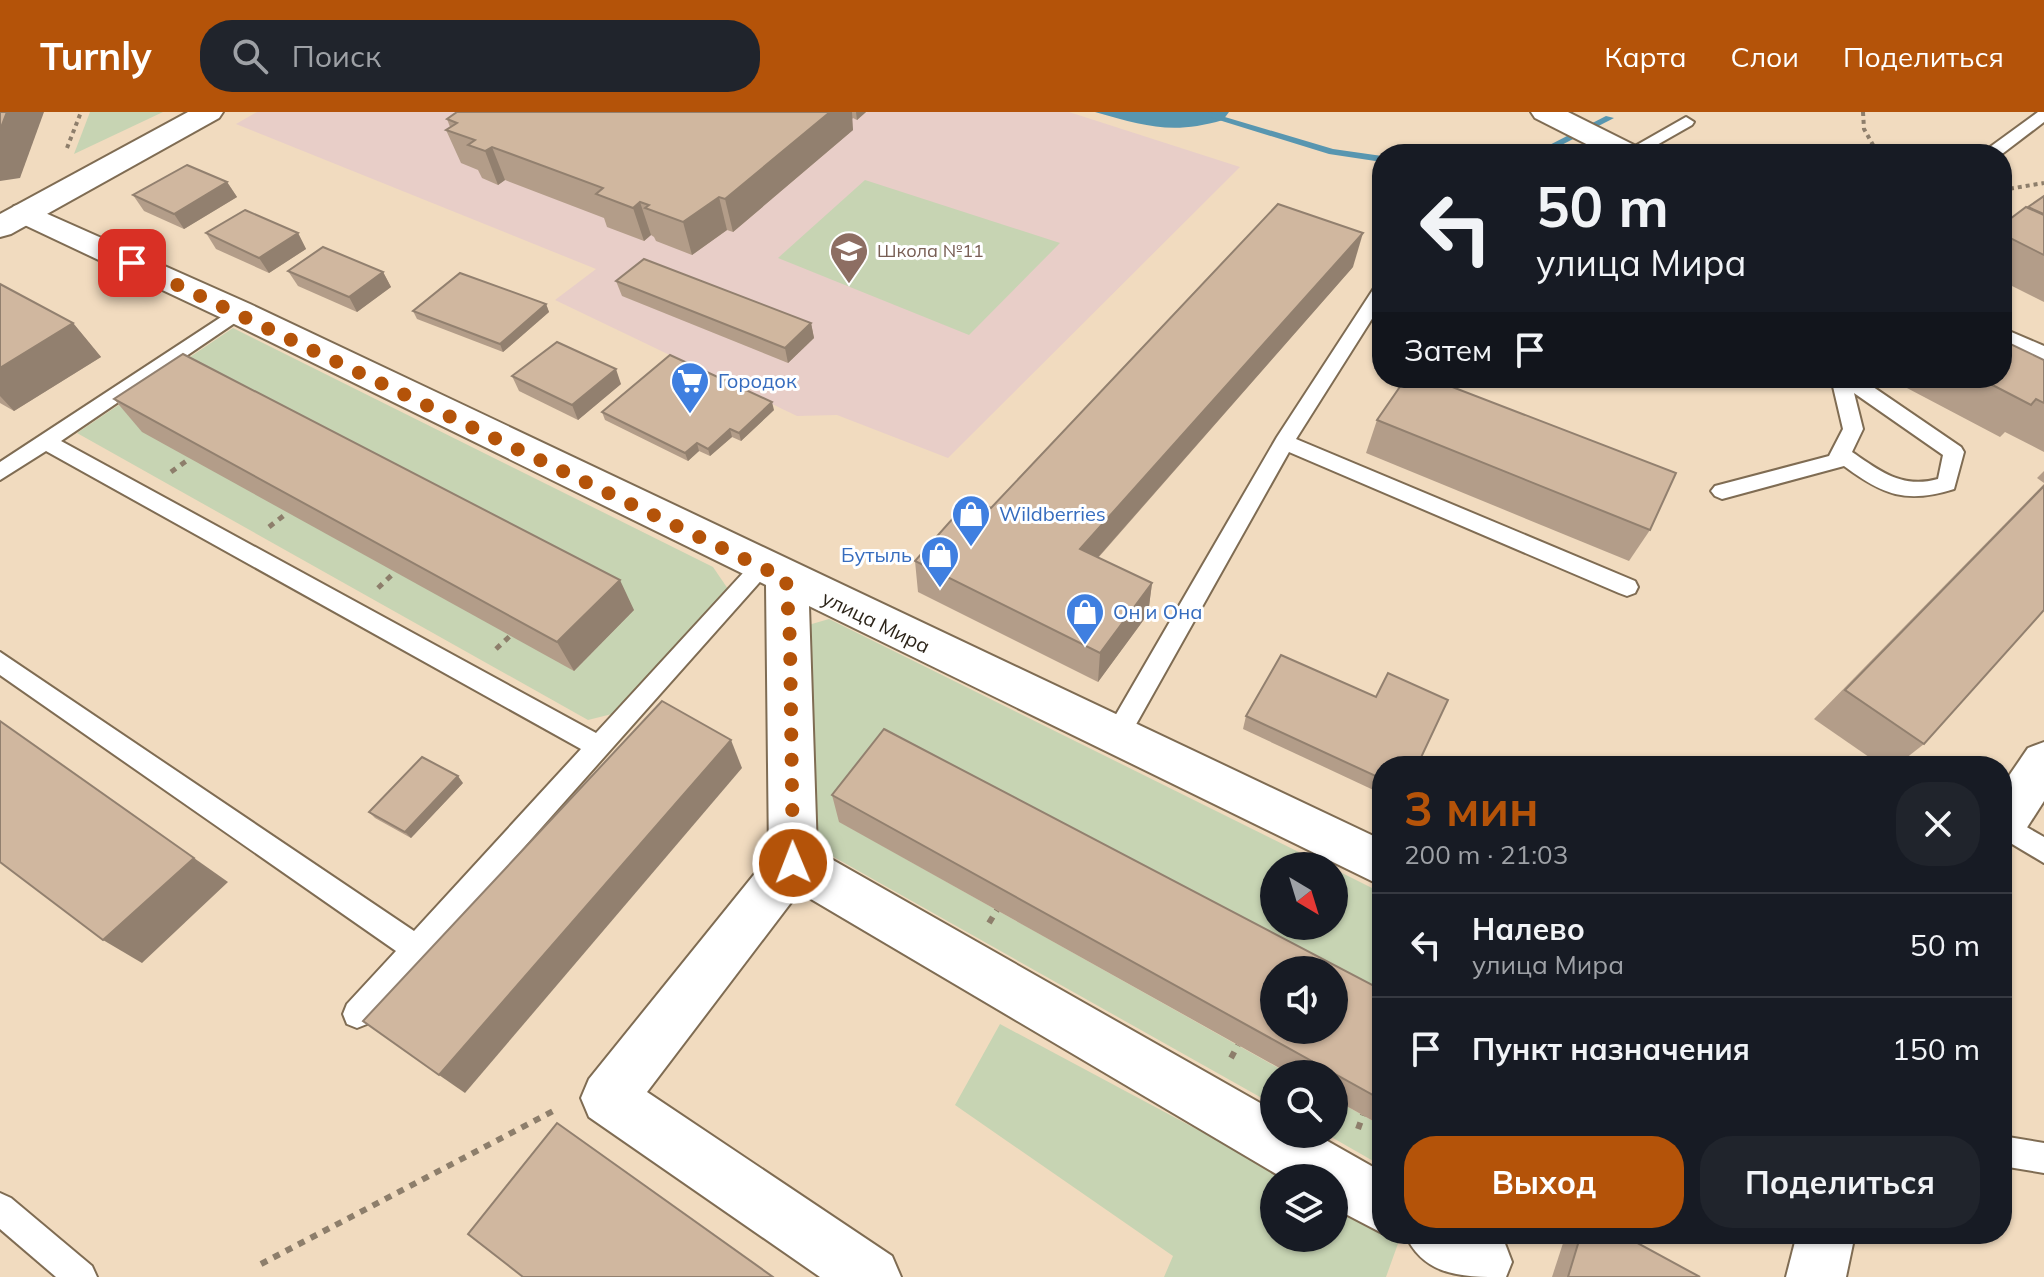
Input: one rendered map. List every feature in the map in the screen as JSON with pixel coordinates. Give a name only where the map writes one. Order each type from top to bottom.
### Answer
[{"type":"street","points":[[13,220],[209,112]]},
{"type":"street","points":[[1551,115],[1609,144]]},
{"type":"street","name":"улица Мира","points":[[13,220],[238,312],[1372,859]]},
{"type":"street","points":[[2012,344],[2044,360]]},
{"type":"street","points":[[774,573],[790,640],[793,863],[608,1098],[871,1277]]},
{"type":"street","points":[[2012,809],[2044,762]]},
{"type":"street","points":[[793,863],[1372,1198]]},
{"type":"street","points":[[1455,1244],[1485,1258]]},
{"type":"lane","points":[[2007,144],[2044,115]]},
{"type":"lane","points":[[1638,144],[1686,122]]},
{"type":"lane","points":[[1116,737],[1284,442],[1372,305]]},
{"type":"lane","points":[[0,472],[238,312]]},
{"type":"lane","points":[[1722,491],[1837,461],[1853,429],[1846,388]]},
{"type":"lane","points":[[1841,454],[1889,488],[1926,492],[1947,484],[1954,452],[1859,388]]},
{"type":"lane","points":[[45,442],[600,747]]},
{"type":"lane","points":[[1284,442],[1627,587]]},
{"type":"lane","points":[[357,1014],[600,747],[774,573]]},
{"type":"lane","points":[[0,662],[416,949]]},
{"type":"lane","points":[[2012,830],[2044,851]]},
{"type":"lane","points":[[2012,1153],[2044,1158]]},
{"type":"lane","points":[[0,1209],[81,1277]]},
{"type":"path","points":[[65,152],[81,112]]},
{"type":"path","points":[[1863,112],[1872,144]]},
{"type":"path","points":[[2012,188],[2044,183]]},
{"type":"path","points":[[261,1264],[562,1106]]},
{"type":"shaded area","name":"Школа №11","points":[[257,112],[1069,112],[1240,167],[948,458],[837,415],[797,416],[555,300],[596,269],[236,124]]},
{"type":"green space","points":[[90,112],[163,112],[74,154]]},
{"type":"green space","points":[[865,180],[1060,243],[969,335],[778,258]]},
{"type":"green space","points":[[233,328],[713,567],[728,589],[612,714],[588,720],[77,433]]},
{"type":"green space","points":[[829,619],[1299,852],[1260,852],[1260,940],[1348,940],[1348,876],[1372,888],[1372,1009],[1348,984],[1348,956],[1287,956],[840,822],[1264,1060],[1260,1060],[1260,1097],[816,847],[805,626]]},
{"type":"green space","points":[[1000,1024],[1262,1164],[1260,1252],[1348,1252],[1348,1210],[1372,1223],[1372,1244],[1398,1244],[1386,1277],[1164,1277],[1173,1256],[955,1105]]},
{"type":"green space","points":[[1348,1107],[1372,1120],[1372,1160],[1348,1147]]},
{"type":"water","points":[[1095,112],[1229,112],[1223,120],[1173,128],[1144,125]]},
{"type":"building","points":[[0,112],[7,112],[0,130]]},
{"type":"building","points":[[457,112],[830,112],[725,199],[719,197],[683,222],[645,208],[649,205],[640,202],[633,208],[596,194],[603,188],[492,147],[485,151],[468,145],[475,140],[446,130],[457,123],[447,119]]},
{"type":"building","points":[[187,165],[227,182],[174,214],[133,195]]},
{"type":"building","points":[[2044,196],[2044,214],[2028,207]]},
{"type":"building","points":[[1278,204],[1363,233],[1080,549],[1152,583],[1100,653],[915,561],[971,498],[991,508]]},
{"type":"building","points":[[2026,207],[2044,215],[2044,255],[2012,239],[2012,218]]},
{"type":"building","points":[[245,210],[298,233],[259,258],[206,233]]},
{"type":"building","points":[[323,247],[383,272],[349,297],[288,271]]},
{"type":"building","points":[[644,259],[811,323],[785,348],[616,281]]},
{"type":"building","points":[[460,273],[546,304],[500,344],[413,311]]},
{"type":"building","points":[[0,284],[73,323],[0,368]]},
{"type":"building","points":[[557,342],[616,369],[572,405],[512,376]]},
{"type":"building","points":[[2012,345],[2044,360],[2044,403],[2036,399],[2031,405],[1998,388],[2012,388]]},
{"type":"building","points":[[183,354],[620,580],[557,642],[114,399]]},
{"type":"building","name":"Городок","points":[[670,355],[772,402],[739,433],[730,429],[708,449],[697,443],[685,453],[602,412]]},
{"type":"building","points":[[1399,388],[1455,388],[1676,473],[1650,530],[1377,420]]},
{"type":"building","points":[[2044,486],[2044,610],[1924,744],[1845,690]]},
{"type":"building","points":[[1281,655],[1376,697],[1388,673],[1448,700],[1422,756],[1372,756],[1372,774],[1246,716]]},
{"type":"building","points":[[662,701],[731,740],[439,1075],[363,1021]]},
{"type":"building","points":[[0,721],[194,858],[103,940],[0,862]]},
{"type":"building","points":[[884,729],[1260,926],[1260,940],[1287,940],[1317,956],[1260,956],[1260,1032],[832,795]]},
{"type":"building","points":[[422,757],[458,776],[405,832],[369,812]]},
{"type":"building","points":[[1348,972],[1372,985],[1372,1094],[1348,1081],[1348,1060],[1310,1060],[1281,1044],[1348,1044]]},
{"type":"building","points":[[557,1123],[773,1277],[523,1277],[468,1234]]},
{"type":"building","points":[[1578,1244],[1639,1244],[1700,1277],[1568,1277]]},
{"type":"waterway","points":[[1198,112],[1332,152],[1372,158]]},
{"type":"waterway","points":[[1557,144],[1609,118]]},
{"type":"place","name":"Школа №11","points":[[849,285]]},
{"type":"place","name":"Городок","points":[[690,415]]},
{"type":"place","name":"Wildberries","points":[[971,548]]},
{"type":"place","name":"Бутыль","points":[[940,589]]},
{"type":"place","name":"Он и Она","points":[[1085,646]]},
{"type":"route","points":[[132,263],[786,579],[790,640],[793,863]]}]
